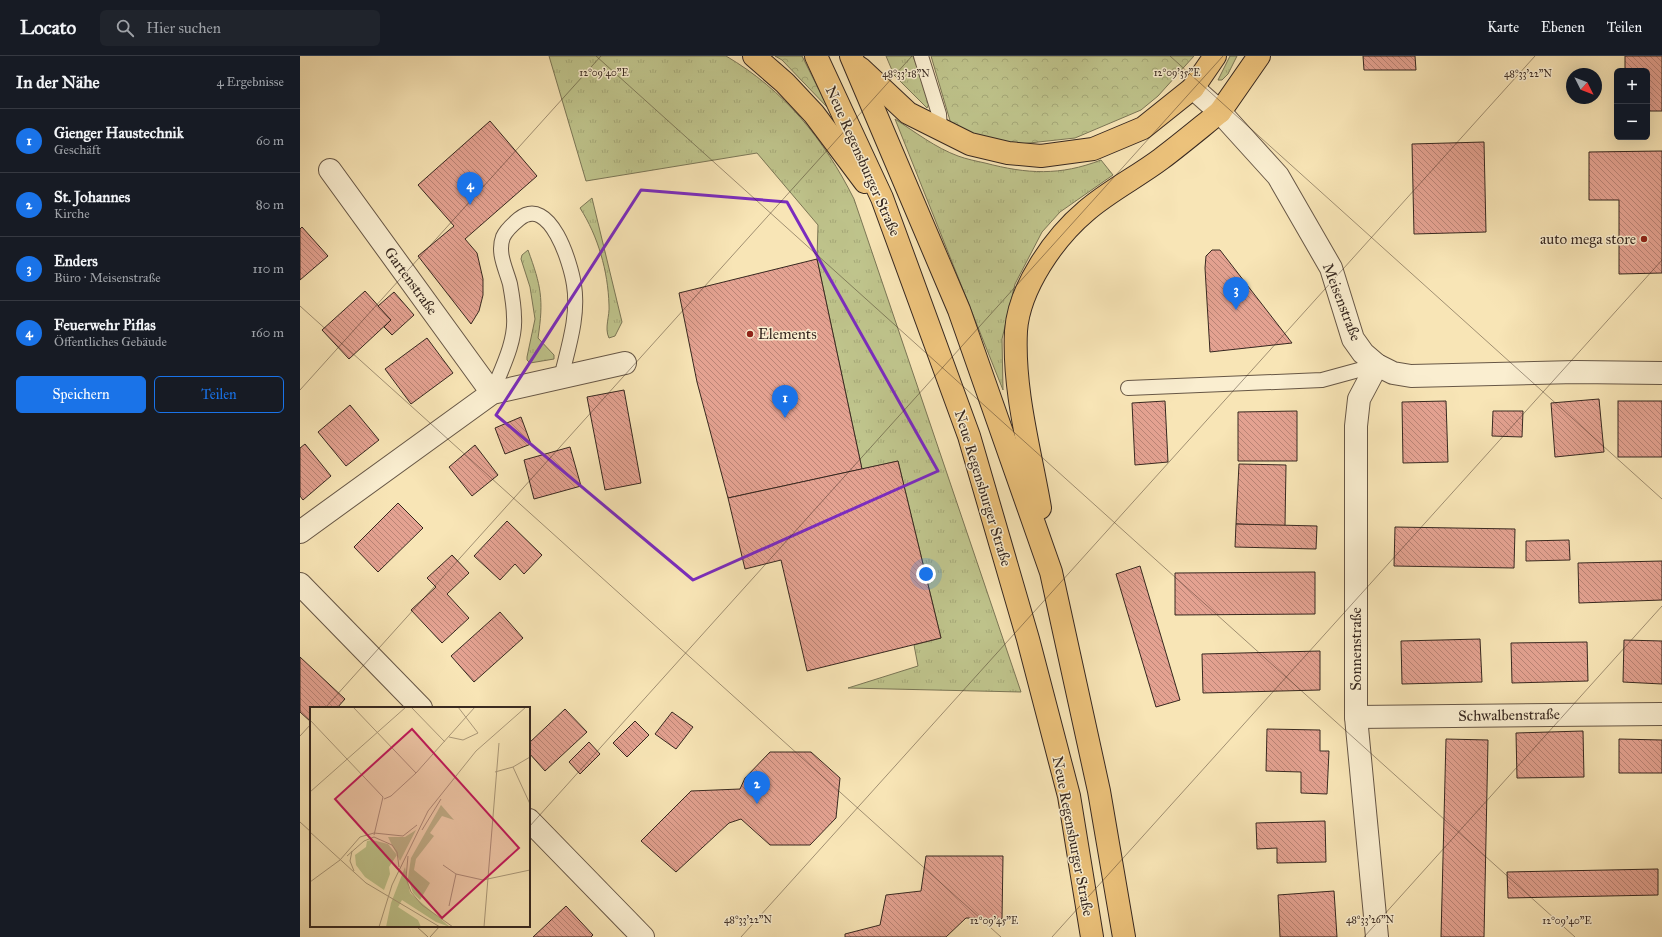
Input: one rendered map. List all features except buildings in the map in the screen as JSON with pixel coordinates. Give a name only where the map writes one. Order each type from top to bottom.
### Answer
[{"type":"main road","points":[[754,56],[785,83],[809,109],[861,178],[882,198]]},
{"type":"main road","name":"Neue Regensburger Straße","points":[[816,56],[882,198],[968,436],[1028,639],[1069,796],[1092,937]]},
{"type":"main road","points":[[853,60],[908,113],[970,144],[1008,153],[1041,156],[1093,149],[1143,128],[1193,88],[1215,56]]},
{"type":"main road","points":[[1051,572],[1019,388],[1016,330],[1022,304],[1034,276],[1057,240],[1087,211],[1160,160],[1220,112],[1259,56]]},
{"type":"main road","name":"Neue Regensburger Straße","points":[[853,60],[959,310],[1051,572],[1099,791],[1124,937]]},
{"type":"street","name":"Meisenstraße","points":[[1193,88],[1220,112],[1278,176],[1331,268],[1353,339],[1363,353],[1377,365],[1393,373],[1411,376],[1576,372],[1662,372]]},
{"type":"street","name":"Gartenstraße","points":[[330,170],[492,393]]},
{"type":"street","points":[[300,532],[492,393],[625,363]]},
{"type":"street","name":"Sonnenstraße","points":[[1377,365],[1359,399],[1356,426],[1356,716],[1377,937]]},
{"type":"street","points":[[300,584],[420,707]]},
{"type":"street","name":"Schwalbenstraße","points":[[1356,716],[1662,714]]},
{"type":"street","points":[[530,821],[643,937]]},
{"type":"lane","points":[[920,56],[939,114],[940,129]]},
{"type":"lane","points":[[492,393],[510,346],[515,319],[510,286],[500,249],[503,237],[516,221],[524,215],[532,213],[541,217],[551,226],[562,243],[571,266],[575,287],[572,335],[561,378]]},
{"type":"lane","points":[[1128,388],[1322,380],[1377,365]]},
{"type":"highlighted area","points":[[641,190],[787,202],[938,471],[693,580],[496,415]]},
{"type":"green space","points":[[549,56],[726,56],[747,69],[784,100],[816,136],[830,156],[854,199],[1021,692],[848,688],[918,666],[914,645],[941,638],[898,461],[862,469],[817,259],[818,225],[757,153],[586,181]]},
{"type":"green space","points":[[775,56],[802,56],[828,108],[782,60]]},
{"type":"green space","points":[[886,56],[913,56],[930,102],[927,108],[894,75]]},
{"type":"green space","points":[[931,56],[1194,56],[1158,96],[1141,110],[1075,138],[1020,144],[983,138],[951,124]]},
{"type":"green space","points":[[1230,56],[1237,56],[1228,74],[1222,80],[1218,80]]},
{"type":"green space","points":[[895,119],[942,149],[968,159],[1000,167],[1043,172],[1071,169],[1101,160],[1113,175],[1060,212],[1042,232],[1015,284],[1002,339],[1003,390]]},
{"type":"green space","points":[[592,198],[622,322],[615,336],[609,338],[607,330],[609,309],[607,279],[597,242],[580,208]]},
{"type":"green space","points":[[528,250],[536,273],[540,293],[541,313],[538,338],[554,355],[554,359],[530,363],[527,360],[527,357],[535,319],[530,287],[521,259],[522,255]]},
{"type":"place","name":"Feuerwehr Piflas","points":[[470,205]]},
{"type":"place","name":"auto mega store","points":[[1644,239]]},
{"type":"place","name":"Enders","points":[[1236,310]]},
{"type":"place","name":"Elements","points":[[750,334]]},
{"type":"place","name":"Gienger Haustechnik","points":[[785,418]]},
{"type":"place","name":"St. Johannes","points":[[757,804]]}]
